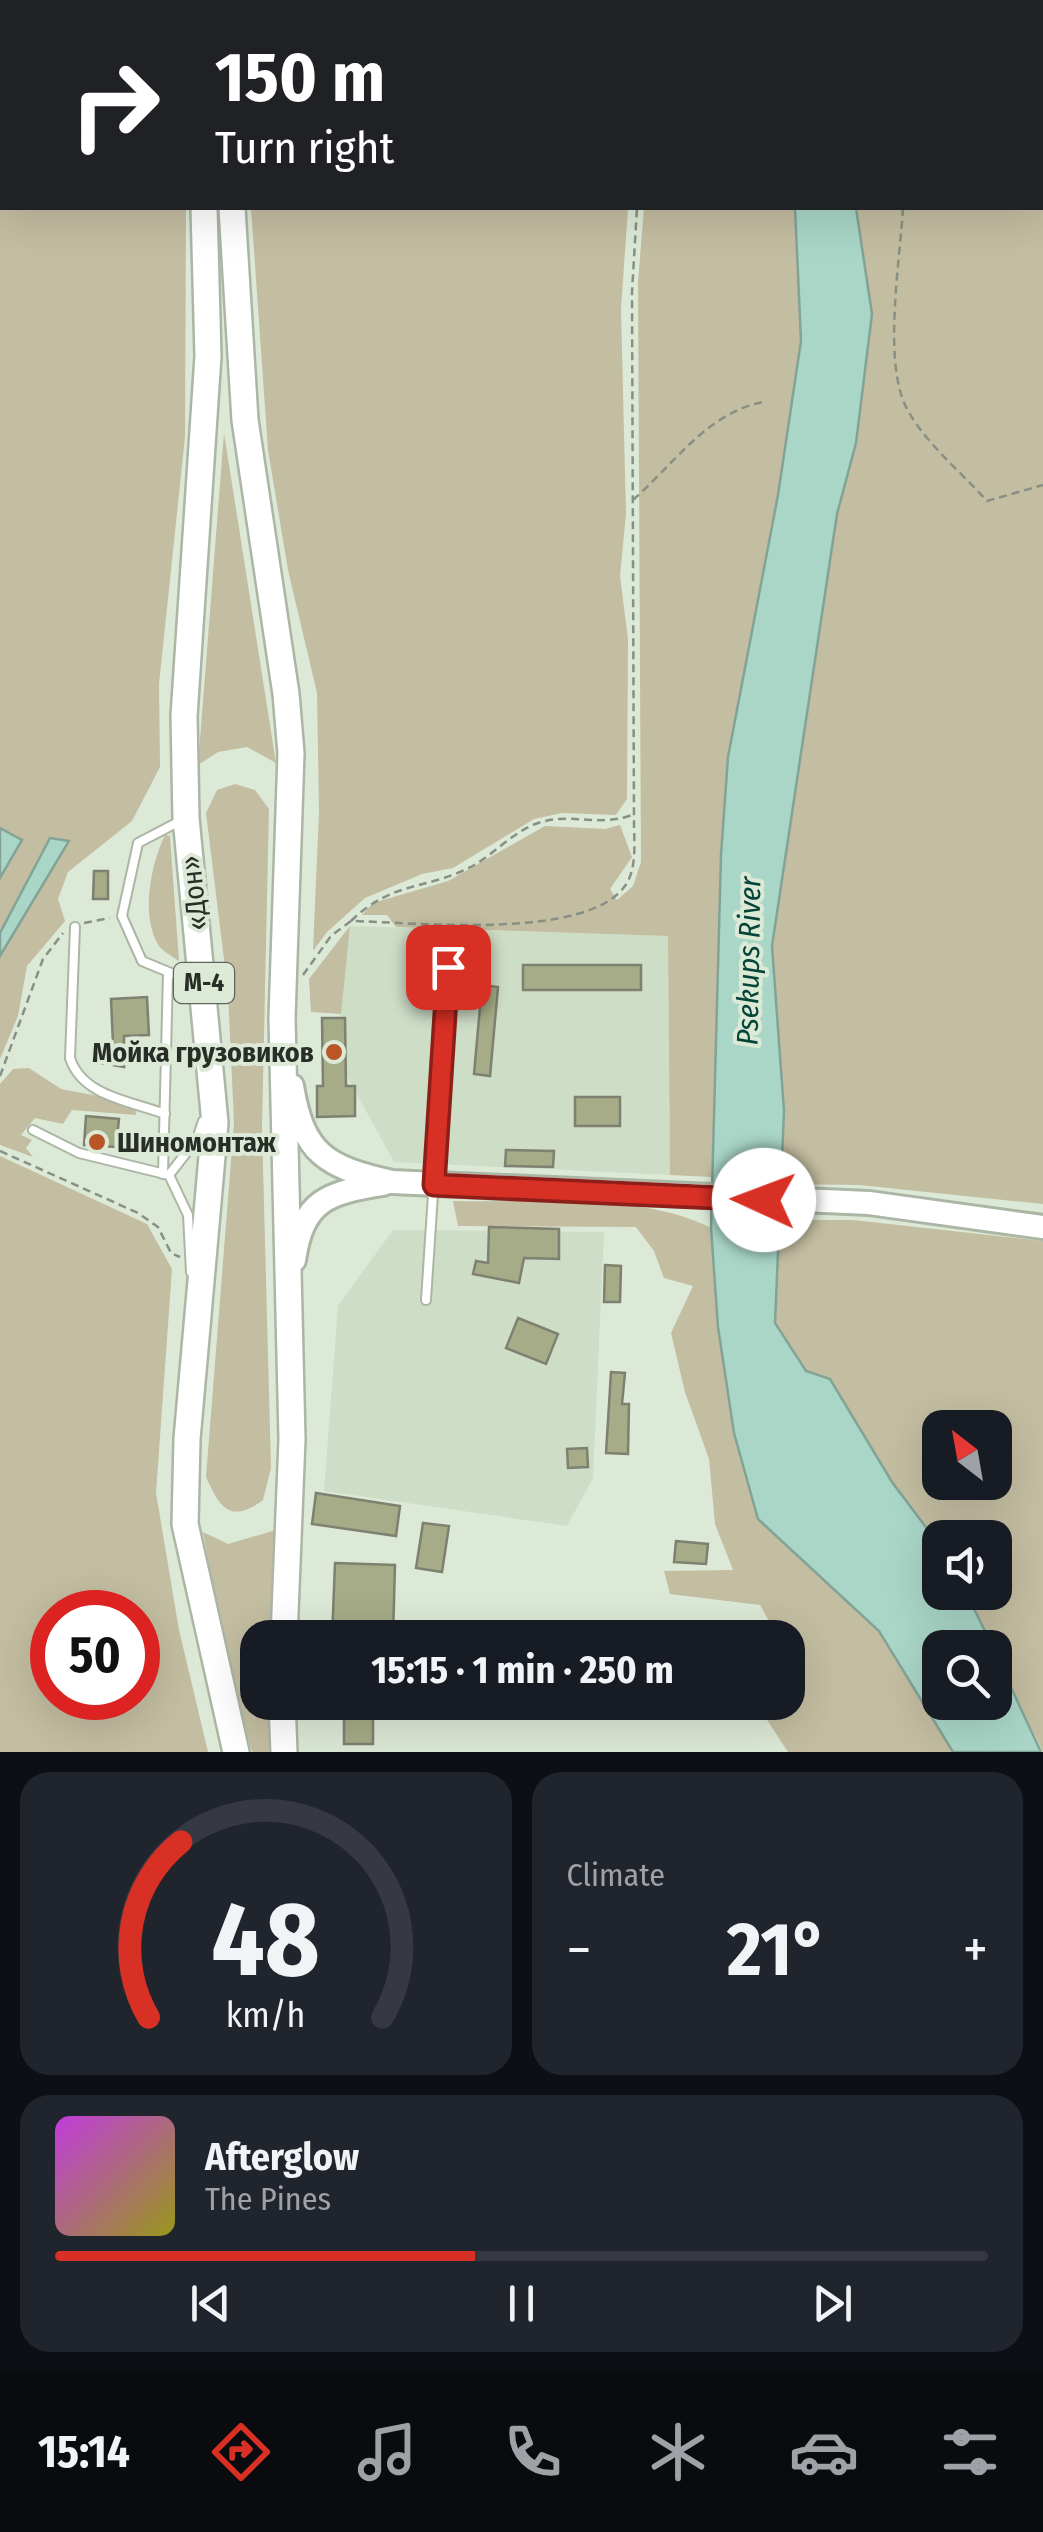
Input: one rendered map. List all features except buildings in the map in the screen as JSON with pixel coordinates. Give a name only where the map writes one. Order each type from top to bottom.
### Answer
[{"type":"highway","name":"«Дон»","points":[[204,210],[208,356],[184,716],[186,818],[205,986],[214,1156],[194,1357],[185,1524],[236,1752]]},
{"type":"highway","points":[[232,210],[245,420],[286,694],[291,754],[282,1005],[286,1315],[292,1439],[285,1620]]},
{"type":"highway","points":[[283,1720],[284,1752]]},
{"type":"main road","points":[[282,1005],[297,1119],[306,1139],[328,1161],[392,1182],[658,1197],[870,1203],[1043,1227]]},
{"type":"main road","points":[[286,1315],[295,1254],[309,1211],[334,1194],[392,1182]]},
{"type":"lane","points":[[186,818],[138,843],[122,916],[142,961],[205,986]]},
{"type":"lane","points":[[75,927],[70,1058],[76,1076],[91,1088],[165,1114]]},
{"type":"lane","points":[[426,1300],[448,967]]},
{"type":"lane","points":[[33,1130],[80,1153],[166,1174],[168,973]]},
{"type":"lane","name":"М-4","points":[[194,1357],[188,1215],[166,1174],[202,1128],[208,1032]]},
{"type":"path","points":[[351,921],[496,924],[600,908],[626,884],[633,865],[634,814],[632,501],[637,210]]},
{"type":"path","points":[[903,210],[893,360],[905,406],[987,501],[1043,486]]},
{"type":"path","points":[[632,501],[700,433],[742,406],[763,402]]},
{"type":"path","points":[[282,1005],[331,936],[383,895],[475,864],[540,822],[576,818],[610,823],[634,814]]},
{"type":"path","points":[[0,1076],[43,960],[64,932],[92,920],[122,916]]},
{"type":"path","points":[[0,1151],[138,1213],[158,1227],[171,1253],[190,1262]]},
{"type":"shaded area","points":[[0,210],[186,210],[185,437],[159,684],[160,767],[132,821],[68,872],[58,899],[65,921],[27,966],[18,1016],[0,1059],[0,956],[68,842],[50,838],[0,933]]},
{"type":"shaded area","points":[[251,210],[628,210],[621,309],[626,514],[620,576],[628,639],[627,799],[616,815],[562,813],[534,819],[453,868],[422,874],[365,898],[327,932],[313,951],[319,812],[317,693],[288,570],[268,450]]},
{"type":"shaded area","points":[[644,210],[795,210],[801,341],[778,495],[728,757],[721,855],[713,1177],[670,1175],[668,936],[396,927],[387,915],[362,915],[373,903],[448,881],[545,826],[605,829],[620,825],[632,857],[610,889],[617,900],[633,886],[641,862],[638,282]]},
{"type":"shaded area","points":[[856,210],[1043,210],[1043,1204],[859,1185],[782,1184],[784,1111],[772,946],[837,514],[856,443],[872,314]]},
{"type":"shaded area","points":[[224,433],[276,763],[247,747],[218,752],[198,765]]},
{"type":"shaded area","points":[[235,784],[255,790],[269,809],[262,1128],[271,1468],[263,1500],[242,1511],[221,1504],[206,1477],[234,1123],[228,992],[206,813],[217,790]]},
{"type":"shaded area","points":[[165,835],[170,836],[179,961],[159,946],[150,920],[152,875]]},
{"type":"shaded area","points":[[350,926],[668,936],[670,1175],[394,1162],[336,1056]]},
{"type":"shaded area","points":[[350,926],[341,1014],[311,1012],[309,979]]},
{"type":"shaded area","points":[[29,1068],[61,1089],[135,1103],[136,1115],[72,1110],[63,1124],[35,1118],[21,1135],[32,1140],[26,1148],[33,1157],[0,1145],[0,1084],[13,1069]]},
{"type":"shaded area","points":[[0,1156],[147,1224],[172,1269],[156,1493],[179,1630],[208,1752],[0,1752]]},
{"type":"shaded area","points":[[453,1201],[551,1201],[653,1209],[711,1228],[718,1327],[734,1433],[758,1519],[879,1630],[922,1701],[922,1720],[934,1720],[953,1752],[788,1752],[767,1720],[805,1720],[805,1620],[768,1620],[760,1605],[670,1594],[664,1571],[733,1570],[715,1524],[709,1459],[685,1392],[671,1333],[693,1286],[664,1278],[654,1251],[636,1227],[458,1226]]},
{"type":"shaded area","points":[[780,1220],[853,1220],[1043,1241],[1043,1752],[1012,1688],[1012,1630],[984,1630],[974,1610],[1012,1610],[1012,1520],[922,1523],[806,1372],[775,1323]]},
{"type":"shaded area","points":[[393,1230],[604,1232],[593,1478],[567,1526],[324,1491],[338,1306]]},
{"type":"shaded area","points":[[276,1530],[273,1620],[240,1620],[240,1709],[203,1532],[228,1544]]},
{"type":"shaded area","points":[[243,1720],[271,1720],[270,1752],[252,1752]]},
{"type":"water","name":"Psekups River","points":[[795,210],[856,210],[872,314],[856,443],[837,514],[772,946],[784,1111],[775,1323],[806,1371],[830,1379],[892,1482],[922,1522],[922,1610],[974,1610],[984,1630],[922,1630],[922,1701],[879,1631],[758,1519],[734,1433],[718,1327],[711,1228],[721,855],[728,757],[778,495],[801,341]]},
{"type":"water","points":[[0,828],[22,840],[0,878]]},
{"type":"water","points":[[50,838],[69,841],[0,956],[0,933]]},
{"type":"water","points":[[1012,1690],[1041,1752],[953,1752],[933,1720],[1012,1720]]},
{"type":"place","name":"Мойка грузовиков","points":[[334,1052]]},
{"type":"place","name":"Шиномонтаж","points":[[97,1142]]},
{"type":"route","points":[[448,967],[434,1185],[764,1200]]}]
